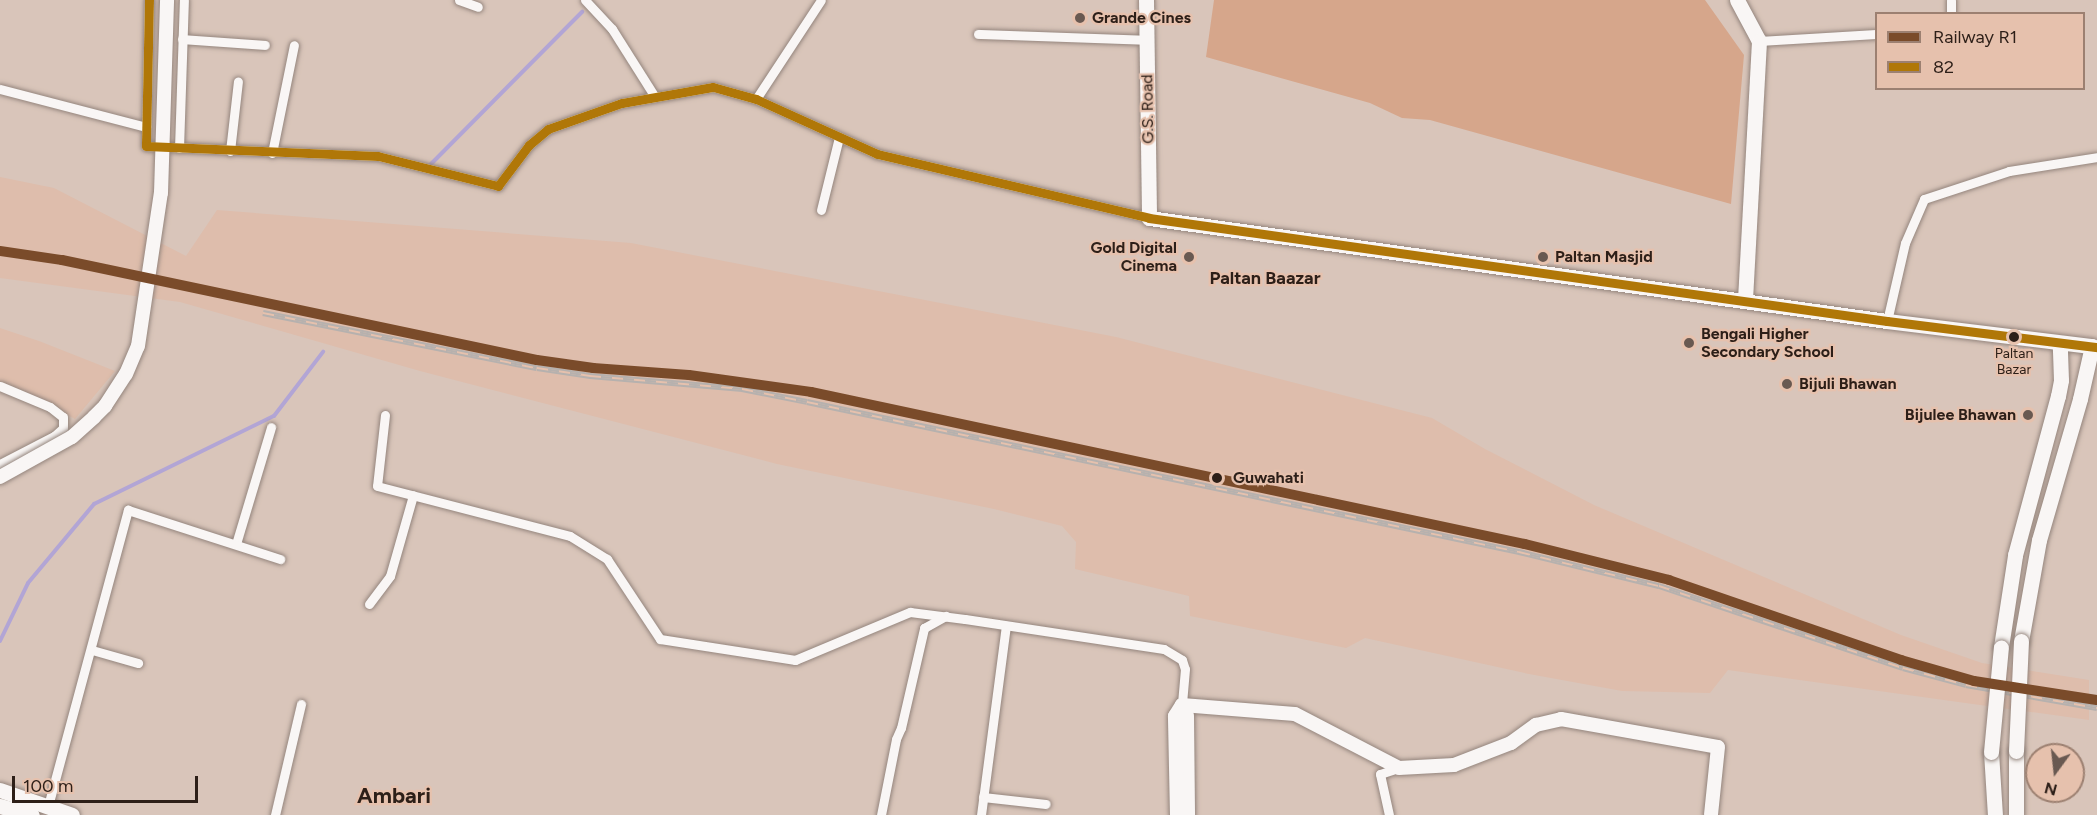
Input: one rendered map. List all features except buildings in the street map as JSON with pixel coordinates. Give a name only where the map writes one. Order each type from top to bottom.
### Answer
[{"type":"main road","name":"G.S. Road","points":[[1146,0],[1149,218]]},
{"type":"main road","points":[[1737,0],[1759,41],[1745,301]]},
{"type":"main road","points":[[1149,218],[1887,321],[2094,346],[2039,540],[2021,641],[2016,815]]},
{"type":"main road","points":[[1995,815],[1991,752],[2001,647],[2015,555],[2058,396],[2061,380],[2060,343]]},
{"type":"main road","points":[[0,790],[72,815]]},
{"type":"main road","points":[[0,806],[32,815]]},
{"type":"street","points":[[148,0],[146,146],[378,156],[498,186],[529,145],[548,129],[622,103],[712,87],[756,99],[877,154],[1149,218]]},
{"type":"street","points":[[0,477],[72,437],[89,423],[115,393],[138,346],[161,192],[166,0]]},
{"type":"street","points":[[178,148],[184,0]]},
{"type":"street","points":[[459,0],[478,7]]},
{"type":"street","points":[[585,0],[612,29],[655,97]]},
{"type":"street","points":[[756,99],[821,0]]},
{"type":"street","points":[[978,34],[1147,40]]},
{"type":"street","points":[[1759,41],[1875,34]]},
{"type":"street","points":[[183,39],[265,45]]},
{"type":"street","points":[[272,153],[294,45]]},
{"type":"street","points":[[231,151],[238,81]]},
{"type":"street","points":[[0,89],[146,127]]},
{"type":"street","points":[[821,210],[839,136]]},
{"type":"street","points":[[1887,321],[1905,243],[1924,199],[2010,171],[2097,157]]},
{"type":"street","points":[[0,386],[50,407],[63,417],[63,428],[54,436],[0,464]]},
{"type":"street","points":[[385,415],[377,486],[570,536],[607,559],[660,639],[795,660],[910,612],[1164,649],[1182,660],[1185,669],[1182,705],[1187,716],[1188,815]]},
{"type":"street","points":[[236,544],[271,428]]},
{"type":"street","points":[[369,604],[390,576],[413,495]]},
{"type":"street","points":[[48,806],[128,510],[280,559]]},
{"type":"street","points":[[881,815],[896,739],[901,728],[924,628],[946,616]]},
{"type":"street","points":[[981,815],[1006,626]]},
{"type":"street","points":[[92,650],[138,663]]},
{"type":"street","points":[[275,815],[301,704]]},
{"type":"street","points":[[1182,705],[1295,714],[1399,768]]},
{"type":"street","points":[[1177,815],[1174,716],[1182,705]]},
{"type":"street","points":[[1389,815],[1380,774],[1399,768],[1454,765],[1511,743],[1536,725],[1561,718],[1718,747],[1711,815]]},
{"type":"street","points":[[983,797],[1046,804]]},
{"type":"shaded area","points":[[1214,0],[1705,0],[1744,55],[1731,204],[1430,120],[1402,118],[1370,103],[1206,57]]},
{"type":"shaded area","points":[[0,177],[54,188],[186,256],[217,210],[631,243],[1116,337],[1432,418],[1485,449],[1594,505],[1901,635],[1982,663],[2089,680],[2089,720],[1728,670],[1710,693],[1622,691],[1529,674],[1365,638],[1346,648],[1190,616],[1189,596],[1075,569],[1076,542],[1062,526],[994,509],[777,464],[420,371],[180,302],[0,278]]},
{"type":"shaded area","points":[[0,328],[115,371],[75,419],[25,393],[0,384]]},
{"type":"waterway","points":[[430,165],[582,12]]},
{"type":"waterway","points":[[0,641],[28,583],[94,504],[274,416],[323,352]]},
{"type":"railway","points":[[263,313],[537,368],[590,376],[742,389],[1519,552],[1659,586],[1903,668],[1966,685],[2097,708]]},
{"type":"rail line","name":"R1","points":[[0,251],[62,260],[537,360],[593,368],[689,375],[811,392],[1525,544],[1669,580],[1901,660],[1974,681],[2097,700]]},
{"type":"transit line","name":"82","points":[[149,0],[146,146],[378,156],[498,186],[529,145],[548,129],[622,103],[713,87],[756,99],[877,154],[1149,218],[1887,321],[2097,347]]},
{"type":"place","name":"Grande Cines","points":[[1080,18]]},
{"type":"place","name":"Gold Digital Cinema","points":[[1189,257]]},
{"type":"place","name":"Paltan Masjid","points":[[1543,257]]},
{"type":"place","name":"Paltan Bazar","points":[[2014,337]]},
{"type":"place","name":"Bengali Higher Secondary School","points":[[1689,343]]},
{"type":"place","name":"Bijuli Bhawan","points":[[1787,384]]},
{"type":"place","name":"Bijulee Bhawan","points":[[2028,415]]},
{"type":"place","name":"Guwahati","points":[[1217,478]]},
{"type":"district","name":"Paltan Baazar","points":[[1265,278]]},
{"type":"district","name":"Ambari","points":[[394,796]]}]
